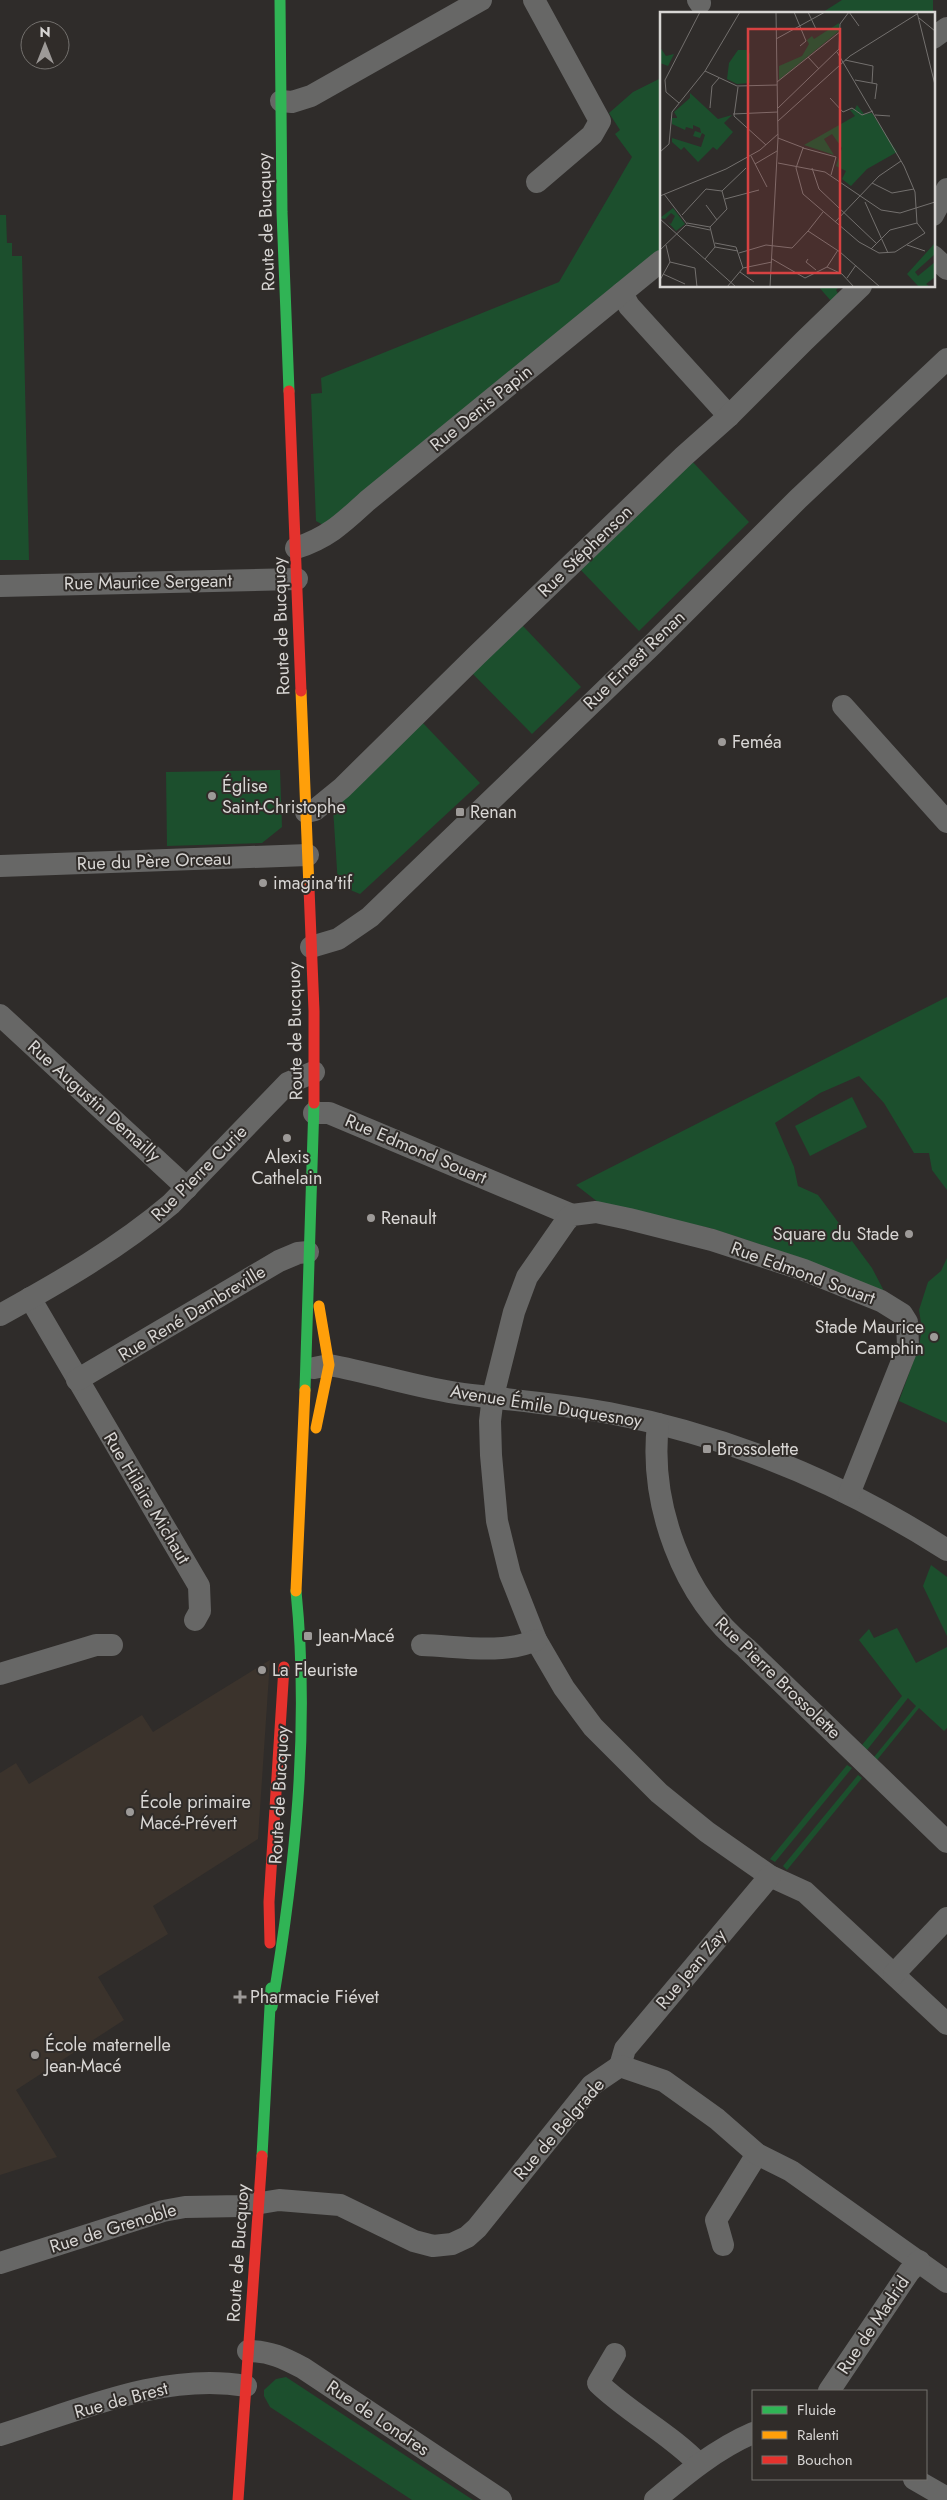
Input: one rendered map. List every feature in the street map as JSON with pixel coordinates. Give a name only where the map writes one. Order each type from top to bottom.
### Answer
[{"type":"main road","name":"Route de Bucquoy","points":[[280,0],[282,212],[308,855],[314,1072],[306,1370],[295,1583],[287,1632]]},
{"type":"main road","name":"Route de Bucquoy","points":[[298,1513],[330,1365],[308,1252]]},
{"type":"main road","name":"Route de Bucquoy","points":[[238,2500],[272,2007],[289,1904],[300,1757],[301,1643],[295,1583]]},
{"type":"main road","name":"Route de Bucquoy","points":[[272,2007],[269,1902],[285,1656]]},
{"type":"street","points":[[281,101],[292,102],[311,96],[481,0]]},
{"type":"street","points":[[534,0],[600,121],[592,135],[537,182]]},
{"type":"street","points":[[934,37],[947,28]]},
{"type":"street","points":[[934,213],[947,189]]},
{"type":"street","points":[[934,257],[947,269]]},
{"type":"street","name":"Rue Denis Papin","points":[[296,548],[317,542],[332,532],[368,500],[660,262]]},
{"type":"street","name":"Rue Stéphenson","points":[[306,812],[315,810],[342,788],[860,288]]},
{"type":"street","points":[[622,293],[629,306],[729,416]]},
{"type":"street","name":"Rue Ernest Renan","points":[[311,947],[338,938],[370,917],[653,644],[798,499],[947,359]]},
{"type":"street","name":"Rue Maurice Sergeant","points":[[0,586],[297,579]]},
{"type":"street","points":[[843,706],[947,822]]},
{"type":"street","name":"Rue du Père Orceau","points":[[0,866],[308,855]]},
{"type":"street","name":"Rue Augustin Demailly","points":[[0,1015],[187,1188]]},
{"type":"street","name":"Rue Pierre Curie","points":[[0,1315],[124,1242],[171,1204],[288,1082],[314,1072]]},
{"type":"street","name":"Rue Edmond Souart","points":[[314,1112],[330,1113],[572,1215],[596,1212],[712,1240],[804,1270],[881,1301],[902,1314],[908,1329],[908,1346],[849,1494]]},
{"type":"street","points":[[572,1215],[548,1245],[528,1276],[514,1312],[493,1396],[491,1455],[497,1521],[510,1574],[536,1640],[564,1688],[593,1727],[659,1793],[708,1832],[770,1876],[805,1892],[947,2024]]},
{"type":"street","name":"Rue René Dambreville","points":[[77,1380],[279,1261],[298,1253],[308,1252]]},
{"type":"street","name":"Rue Hilaire Michaut","points":[[30,1298],[199,1586],[200,1611],[195,1620]]},
{"type":"street","points":[[307,1318],[314,1349],[330,1365]]},
{"type":"street","points":[[306,1370],[330,1365]]},
{"type":"street","name":"Avenue Émile Duquesnoy","points":[[330,1365],[462,1394],[493,1396],[610,1413],[658,1424],[789,1466],[849,1494],[913,1528],[947,1550]]},
{"type":"street","name":"Rue Pierre Brossolette","points":[[658,1424],[656,1445],[659,1498],[670,1536],[685,1568],[715,1618],[728,1634],[746,1648],[947,1842]]},
{"type":"street","points":[[422,1644],[501,1647],[524,1646],[536,1640]]},
{"type":"street","points":[[0,1674],[96,1645],[112,1645]]},
{"type":"street","name":"Rue Jean Zay","points":[[620,2066],[625,2049],[770,1876]]},
{"type":"street","points":[[894,1974],[947,1918]]},
{"type":"street","name":"Rue de Belgrade","points":[[258,2204],[279,2200],[340,2205],[414,2241],[433,2246],[452,2244],[467,2237],[477,2228],[592,2085],[620,2066],[664,2081],[717,2119],[757,2154],[791,2171],[947,2282]]},
{"type":"street","points":[[723,2245],[716,2220],[757,2154]]},
{"type":"street","name":"Rue de Grenoble","points":[[0,2263],[164,2211],[185,2207],[258,2204]]},
{"type":"street","name":"Rue de Madrid","points":[[830,2390],[909,2272],[919,2261]]},
{"type":"street","name":"Rue de Londres","points":[[248,2351],[265,2351],[281,2356],[303,2368],[501,2500]]},
{"type":"street","points":[[614,2354],[598,2383],[618,2402],[686,2451],[699,2464]]},
{"type":"street","name":"Rue de Brest","points":[[0,2435],[142,2391],[181,2384],[228,2383],[246,2386]]},
{"type":"street","points":[[656,2500],[699,2464],[728,2444],[752,2433]]},
{"type":"street","points":[[916,2480],[947,2498]]},
{"type":"shaded area","name":"École primaire Macé-Prévert","points":[[270,1660],[258,1839],[153,1906],[168,1934],[98,1977],[124,2020],[16,2090],[57,2157],[0,2175],[0,1773],[16,1763],[29,1784],[142,1715],[153,1732]]},
{"type":"green space","points":[[842,0],[933,0],[933,12],[823,12]]},
{"type":"green space","points":[[659,79],[660,250],[323,525],[316,521],[311,394],[322,393],[321,378],[559,282],[632,157],[615,134],[620,130],[609,113],[633,92]]},
{"type":"green space","points":[[0,215],[6,215],[7,243],[12,243],[12,256],[22,256],[29,560],[0,560]]},
{"type":"green space","points":[[820,288],[838,288],[836,290],[838,294],[831,301]]},
{"type":"green space","points":[[690,459],[749,522],[639,631],[579,568]]},
{"type":"green space","points":[[522,625],[581,687],[532,734],[472,673]]},
{"type":"green space","points":[[422,722],[480,783],[360,894],[338,885],[333,808]]},
{"type":"green space","points":[[280,770],[282,827],[262,843],[167,846],[166,772]]},
{"type":"green space","points":[[947,997],[947,1190],[932,1170],[929,1153],[914,1153],[884,1103],[859,1076],[820,1093],[775,1123],[794,1167],[798,1186],[818,1195],[872,1268],[884,1291],[792,1255],[710,1228],[603,1206],[576,1185]]},
{"type":"green space","points":[[852,1097],[867,1127],[810,1156],[795,1126]]},
{"type":"green space","name":"Stade Maurice Camphin","points":[[947,1258],[947,1423],[899,1401],[919,1346],[922,1329],[919,1310],[928,1282],[941,1271]]},
{"type":"green space","points":[[931,1565],[947,1577],[947,1636],[923,1586]]},
{"type":"green space","points":[[897,1628],[916,1663],[947,1647],[947,1728],[944,1731],[919,1708],[877,1760],[874,1757],[916,1706],[908,1698],[867,1750],[862,1745],[902,1696],[859,1640],[869,1629],[874,1638]]},
{"type":"green space","points":[[847,1765],[852,1768],[775,1862],[770,1859]]},
{"type":"green space","points":[[858,1775],[862,1778],[787,1870],[783,1866]]},
{"type":"green space","points":[[286,2377],[473,2500],[412,2500],[270,2407],[264,2396],[264,2390],[276,2379]]},
{"type":"traffic: fast","points":[[280,0],[282,212],[289,391]]},
{"type":"traffic: fast","points":[[305,1390],[314,1103]]},
{"type":"traffic: fast","points":[[272,2007],[287,1904],[298,1800],[301,1748],[301,1695],[296,1591]]},
{"type":"traffic: fast","points":[[262,2156],[271,1988]]},
{"type":"traffic: slow","points":[[301,691],[309,888]]},
{"type":"traffic: slow","points":[[316,1428],[329,1365],[319,1306]]},
{"type":"traffic: slow","points":[[296,1591],[305,1390]]},
{"type":"traffic: jam","points":[[289,391],[301,691]]},
{"type":"traffic: jam","points":[[309,888],[314,1011],[314,1103]]},
{"type":"traffic: jam","points":[[270,1943],[269,1902],[284,1667]]},
{"type":"traffic: jam","points":[[238,2500],[262,2156]]},
{"type":"place","name":"Feméa","points":[[722,742]]},
{"type":"place","name":"Église Saint-Christophe","points":[[212,796]]},
{"type":"place","name":"Renan","points":[[460,812]]},
{"type":"place","name":"imagina'tif","points":[[263,883]]},
{"type":"place","name":"Alexis Cathelain","points":[[287,1138]]},
{"type":"place","name":"Renault","points":[[371,1218]]},
{"type":"place","name":"Square du Stade","points":[[909,1234]]},
{"type":"place","name":"Stade Maurice Camphin","points":[[934,1337]]},
{"type":"place","name":"Brossolette","points":[[707,1449]]},
{"type":"place","name":"Jean-Macé","points":[[308,1636]]},
{"type":"place","name":"La Fleuriste","points":[[262,1670]]},
{"type":"place","name":"École primaire Macé-Prévert","points":[[130,1812]]},
{"type":"place","name":"Pharmacie Fiévet","points":[[240,1997]]},
{"type":"place","name":"École maternelle Jean-Macé","points":[[35,2055]]}]
